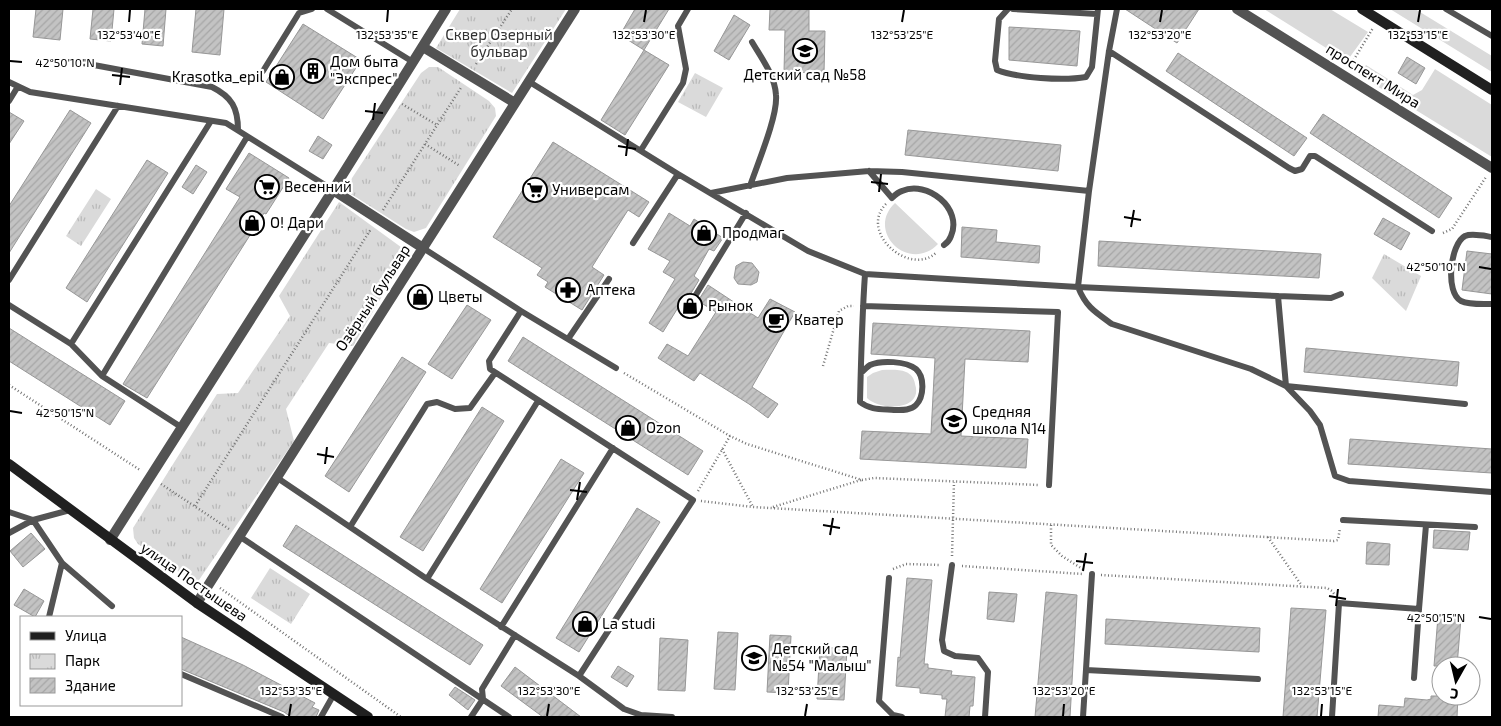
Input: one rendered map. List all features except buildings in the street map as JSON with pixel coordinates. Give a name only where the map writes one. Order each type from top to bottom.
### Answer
[{"type":"main road","points":[[1362,9],[1492,90]]},
{"type":"main road","name":"улица Постышева","points":[[9,464],[197,603],[368,717]]},
{"type":"street","points":[[110,540],[446,9]]},
{"type":"street","name":"Озёрный бульвар","points":[[197,603],[514,102],[575,9]]},
{"type":"street","name":"проспект Мира","points":[[1237,9],[1344,75],[1490,172]]},
{"type":"street","points":[[423,47],[514,102]]},
{"type":"street","points":[[333,190],[423,248]]},
{"type":"lane","points":[[263,71],[299,13],[312,9]]},
{"type":"lane","points":[[327,9],[413,62]]},
{"type":"lane","points":[[641,150],[684,83],[686,69],[678,26],[688,9]]},
{"type":"lane","points":[[1008,9],[999,19],[995,61],[997,70],[1008,74],[1073,80],[1086,77],[1092,67],[1097,11],[1013,9]]},
{"type":"lane","points":[[1117,9],[1109,51],[1089,191],[1078,288],[1084,301],[1093,311],[1112,324],[1251,369],[1286,386],[1465,404]]},
{"type":"lane","points":[[1446,9],[1492,35]]},
{"type":"lane","points":[[750,186],[772,121],[776,96],[771,74],[752,42]]},
{"type":"lane","points":[[1109,51],[1289,168],[1295,171],[1302,169],[1310,156],[1315,156],[1432,231]]},
{"type":"lane","points":[[83,63],[212,88],[222,92],[232,102],[238,116],[238,130]]},
{"type":"lane","points":[[528,81],[678,174],[808,251],[865,274],[1078,288],[1331,298],[1342,294]]},
{"type":"lane","points":[[9,82],[17,88],[30,92],[226,124],[333,190]]},
{"type":"lane","points":[[9,101],[17,88]]},
{"type":"lane","points":[[9,280],[118,106]]},
{"type":"lane","points":[[71,344],[212,121]]},
{"type":"lane","points":[[102,376],[247,136]]},
{"type":"lane","points":[[711,193],[787,178],[869,171],[902,172],[1089,191]]},
{"type":"lane","points":[[869,171],[892,198],[901,191],[912,189],[924,189],[935,194],[951,214],[953,226],[951,236],[944,245]]},
{"type":"lane","points":[[633,243],[678,174]]},
{"type":"lane","points":[[686,311],[746,214]]},
{"type":"lane","points":[[1492,236],[1467,235],[1458,242],[1454,252],[1451,285],[1454,295],[1462,302],[1492,304]]},
{"type":"lane","points":[[423,248],[521,311],[616,368]]},
{"type":"lane","points":[[861,373],[868,366],[879,363],[906,364],[917,370],[922,383],[922,394],[916,405],[906,410],[873,409],[860,402],[863,306],[865,274]]},
{"type":"lane","points":[[568,339],[608,279]]},
{"type":"lane","points":[[1278,296],[1286,386],[1310,411],[1320,425],[1335,476],[1349,481],[1492,492]]},
{"type":"lane","points":[[9,305],[71,344],[102,376],[181,427]]},
{"type":"lane","points":[[863,306],[1058,312],[1049,485]]},
{"type":"lane","points":[[521,311],[489,361],[490,369],[693,500],[579,676]]},
{"type":"lane","points":[[350,527],[427,404],[438,402],[455,409],[470,408],[495,373]]},
{"type":"lane","points":[[427,579],[538,401]]},
{"type":"lane","points":[[501,627],[613,448]]},
{"type":"lane","points":[[276,477],[427,579],[579,676],[624,709],[641,715],[672,717]]},
{"type":"lane","points":[[9,532],[33,520],[70,510]]},
{"type":"lane","points":[[9,512],[33,520],[62,563],[112,606]]},
{"type":"lane","points":[[1343,520],[1475,527]]},
{"type":"lane","points":[[1414,678],[1426,525]]},
{"type":"lane","points":[[239,536],[509,717]]},
{"type":"lane","points":[[49,616],[62,563]]},
{"type":"lane","points":[[952,565],[942,640],[944,651],[956,656],[978,658],[988,672],[985,717]]},
{"type":"lane","points":[[1083,717],[1092,574]]},
{"type":"lane","points":[[889,578],[879,701],[893,715],[902,717]]},
{"type":"lane","points":[[1332,717],[1339,603],[1419,609]]},
{"type":"lane","points":[[472,717],[483,699],[482,689],[515,635]]},
{"type":"lane","points":[[1086,670],[1258,679]]},
{"type":"lane","points":[[182,674],[282,717]]},
{"type":"lane","points":[[321,717],[334,694]]},
{"type":"path","points":[[195,506],[512,9]]},
{"type":"path","points":[[1344,75],[1378,19]]},
{"type":"path","points":[[391,97],[437,125]]},
{"type":"path","points":[[425,144],[470,172]]},
{"type":"path","points":[[1432,231],[1441,234],[1452,229],[1490,172]]},
{"type":"path","points":[[892,198],[882,209],[878,217],[878,227],[881,236],[894,251],[903,257],[924,259],[934,255],[944,245]]},
{"type":"path","points":[[823,366],[839,311],[848,306],[863,306]]},
{"type":"path","points":[[616,368],[746,444],[862,480]]},
{"type":"path","points":[[9,385],[239,536]]},
{"type":"path","points":[[730,436],[693,500],[753,507],[1334,541],[1338,540],[1343,520]]},
{"type":"path","points":[[722,448],[753,507]]},
{"type":"path","points":[[771,508],[874,478],[1049,485]]},
{"type":"path","points":[[952,565],[954,481]]},
{"type":"path","points":[[1051,524],[1051,544],[1062,556],[1092,574]]},
{"type":"path","points":[[1268,537],[1302,586]]},
{"type":"path","points":[[889,578],[894,568],[906,564],[952,565],[1327,588],[1332,591],[1339,603]]},
{"type":"path","points":[[210,581],[401,717]]},
{"type":"green space","name":"Сквер Озерный бульвар","points":[[460,9],[566,9],[512,93],[436,48]]},
{"type":"green space","points":[[1264,9],[1330,9],[1368,32],[1347,61]]},
{"type":"green space","points":[[1390,9],[1415,9],[1492,56],[1492,72]]},
{"type":"green space","points":[[1366,65],[1413,95],[1422,90],[1435,69],[1492,105],[1492,157],[1359,75]]},
{"type":"green space","points":[[429,67],[438,67],[489,101],[495,108],[496,116],[426,228],[414,232],[406,229],[351,194],[349,186],[352,178],[421,73]]},
{"type":"green space","points":[[695,73],[723,88],[706,117],[678,102]]},
{"type":"green space","points":[[96,189],[111,199],[81,246],[66,236]]},
{"type":"green space","points":[[339,202],[405,250],[406,255],[353,346],[329,343],[286,409],[294,441],[199,580],[189,579],[138,544],[134,538],[133,528],[217,394],[238,393],[290,316],[279,296]]},
{"type":"green space","points":[[895,203],[938,244],[927,252],[915,254],[904,252],[894,245],[888,236],[885,225],[887,214]]},
{"type":"green space","points":[[1384,254],[1421,276],[1406,311],[1372,278]]},
{"type":"green space","points":[[882,370],[900,370],[911,375],[915,382],[916,393],[913,399],[907,404],[890,406],[881,405],[867,398],[867,377]]},
{"type":"green space","points":[[270,568],[310,594],[291,624],[251,598]]},
{"type":"place","name":"Детский сад №58","points":[[805,51]]},
{"type":"place","name":"Дом быта \"Экспрес\"","points":[[313,71]]},
{"type":"place","name":"Krasotka_epil","points":[[282,77]]},
{"type":"place","name":"Весенний","points":[[267,187]]},
{"type":"place","name":"Универсам","points":[[535,190]]},
{"type":"place","name":"О! Дари","points":[[252,223]]},
{"type":"place","name":"Продмаг","points":[[704,233]]},
{"type":"place","name":"Аптека","points":[[568,290]]},
{"type":"place","name":"Цветы","points":[[420,297]]},
{"type":"place","name":"Рынок","points":[[690,306]]},
{"type":"place","name":"Кватер","points":[[776,320]]},
{"type":"place","name":"Средняя школа N14","points":[[954,421]]},
{"type":"place","name":"Ozon","points":[[628,428]]},
{"type":"place","name":"La studi","points":[[585,624]]},
{"type":"place","name":"Детский сад №54 \"Малыш\"","points":[[754,658]]}]
